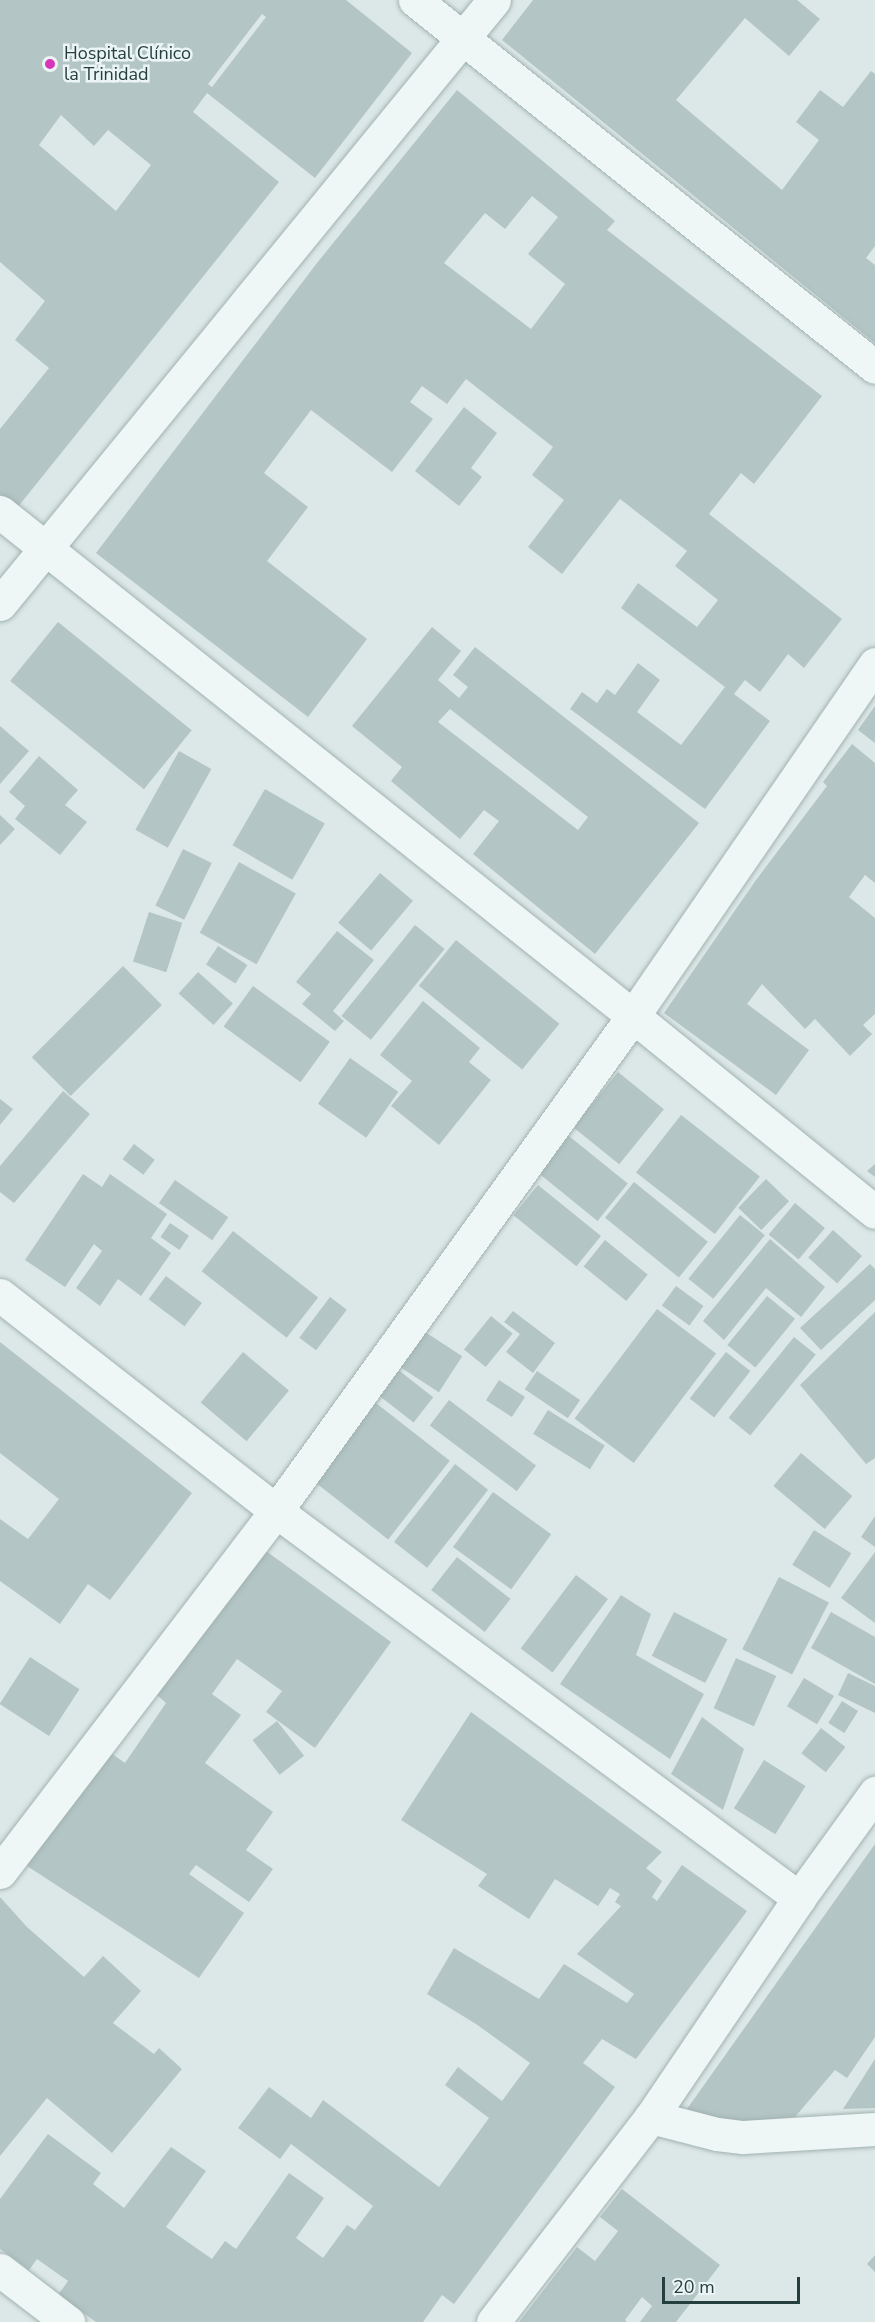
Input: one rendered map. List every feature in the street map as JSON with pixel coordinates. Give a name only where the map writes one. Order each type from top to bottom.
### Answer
[{"type":"street","points":[[415,0],[875,367]]},
{"type":"street","points":[[0,604],[494,0]]},
{"type":"street","points":[[0,512],[633,1016],[875,1212]]},
{"type":"street","points":[[0,1872],[276,1510],[633,1016],[875,664]]},
{"type":"street","points":[[0,1295],[276,1510],[799,1898]]},
{"type":"street","points":[[493,2322],[651,2117],[799,1898],[875,1793]]},
{"type":"street","points":[[651,2117],[717,2134],[742,2137],[875,2128]]},
{"type":"street","points":[[0,2270],[68,2322]]},
{"type":"building","points":[[0,0],[346,0],[412,53],[315,178],[207,93],[193,112],[279,182],[17,508],[0,494],[0,429],[49,368],[15,340],[45,301],[0,262]],"holes":[[[262,14],[266,17],[212,87],[208,84]],[[61,115],[94,146],[108,130],[151,165],[116,211],[39,145]]]},
{"type":"building","points":[[533,0],[797,0],[820,19],[789,56],[745,18],[676,100],[782,190],[819,140],[796,122],[820,90],[843,107],[871,71],[875,74],[875,246],[866,258],[875,265],[875,343],[502,40]]},
{"type":"building","points":[[457,90],[615,221],[607,230],[822,396],[754,484],[741,473],[709,514],[842,619],[804,668],[788,654],[760,692],[745,680],[734,694],[770,721],[705,809],[570,709],[582,692],[597,703],[607,689],[615,695],[638,663],[660,680],[637,712],[681,745],[725,687],[621,608],[638,583],[697,627],[718,600],[675,566],[687,551],[620,499],[562,574],[528,547],[564,500],[532,475],[553,447],[466,379],[447,404],[422,386],[410,402],[433,419],[392,472],[311,410],[264,473],[308,507],[267,561],[367,639],[308,717],[96,553],[317,263]],"holes":[[[532,196],[558,217],[528,254],[565,284],[531,329],[444,263],[485,213],[505,229]]]},
{"type":"building","points":[[464,407],[497,433],[471,468],[482,477],[459,506],[415,471]]},
{"type":"building","points":[[58,622],[192,730],[144,789],[10,681]]},
{"type":"building","points":[[432,627],[461,651],[438,680],[459,698],[468,687],[453,675],[475,647],[699,823],[595,954],[473,854],[499,821],[484,810],[460,839],[391,781],[402,767],[352,726]],"holes":[[[450,709],[588,817],[578,830],[438,722]]]},
{"type":"building","points":[[875,706],[875,743],[858,730]]},
{"type":"building","points":[[0,726],[29,751],[0,784]]},
{"type":"building","points":[[852,744],[875,763],[875,883],[865,875],[849,897],[875,918],[875,1014],[863,1025],[872,1034],[850,1056],[815,1019],[805,1029],[762,984],[747,1004],[809,1050],[776,1095],[664,1013],[756,880],[827,786],[823,782]]},
{"type":"building","points":[[179,751],[211,769],[168,848],[135,830]]},
{"type":"building","points":[[39,756],[78,790],[65,805],[87,822],[60,855],[15,819],[25,806],[9,792]]},
{"type":"building","points":[[265,789],[325,824],[292,880],[232,845]]},
{"type":"building","points":[[0,815],[15,829],[0,845]]},
{"type":"building","points":[[183,849],[212,863],[184,920],[155,906]]},
{"type":"building","points":[[239,862],[296,894],[257,964],[200,933]]},
{"type":"building","points":[[380,873],[413,901],[371,950],[338,923]]},
{"type":"building","points":[[149,912],[182,923],[166,972],[133,961]]},
{"type":"building","points":[[415,925],[445,949],[371,1040],[341,1016]]},
{"type":"building","points":[[337,931],[374,960],[333,1011],[344,1021],[335,1031],[302,1004],[311,994],[296,982]]},
{"type":"building","points":[[456,940],[559,1024],[522,1070],[419,986]]},
{"type":"building","points":[[218,946],[247,965],[235,984],[206,964]]},
{"type":"building","points":[[123,966],[162,1005],[71,1096],[32,1057]]},
{"type":"building","points":[[198,972],[233,1003],[214,1025],[179,994]]},
{"type":"building","points":[[253,986],[330,1042],[300,1082],[224,1026]]},
{"type":"building","points":[[423,1001],[480,1048],[469,1062],[491,1080],[439,1145],[391,1106],[412,1081],[380,1055]]},
{"type":"building","points":[[350,1058],[398,1092],[366,1138],[318,1104]]},
{"type":"building","points":[[618,1072],[664,1109],[619,1164],[573,1127]]},
{"type":"building","points":[[63,1091],[90,1114],[14,1203],[0,1192],[0,1166]]},
{"type":"building","points":[[0,1099],[13,1109],[0,1125]]},
{"type":"building","points":[[681,1115],[760,1177],[715,1234],[636,1173]]},
{"type":"building","points":[[564,1132],[628,1184],[598,1221],[534,1169]]},
{"type":"building","points":[[134,1144],[155,1160],[143,1175],[123,1159]]},
{"type":"building","points":[[875,1164],[875,1177],[867,1171]]},
{"type":"building","points":[[83,1174],[102,1187],[110,1174],[167,1214],[151,1238],[171,1253],[141,1296],[118,1279],[100,1306],[76,1288],[102,1251],[94,1244],[65,1287],[25,1260]]},
{"type":"building","points":[[766,1179],[789,1201],[761,1230],[738,1208]]},
{"type":"building","points":[[175,1180],[228,1217],[212,1240],[159,1203]]},
{"type":"building","points":[[634,1182],[708,1242],[679,1278],[605,1218]]},
{"type":"building","points":[[538,1185],[601,1236],[576,1266],[513,1215]]},
{"type":"building","points":[[795,1203],[825,1228],[799,1259],[769,1234]]},
{"type":"building","points":[[740,1215],[765,1235],[713,1299],[688,1279]]},
{"type":"building","points":[[170,1223],[189,1236],[180,1250],[160,1237]]},
{"type":"building","points":[[833,1230],[862,1256],[837,1284],[808,1257]]},
{"type":"building","points":[[233,1231],[318,1297],[287,1338],[202,1271]]},
{"type":"building","points":[[770,1239],[825,1287],[801,1317],[766,1288],[724,1340],[703,1321]]},
{"type":"building","points":[[605,1240],[648,1275],[626,1301],[584,1266]]},
{"type":"building","points":[[870,1264],[875,1269],[875,1300],[821,1350],[800,1328]]},
{"type":"building","points":[[166,1276],[202,1303],[184,1326],[149,1299]]},
{"type":"building","points":[[676,1286],[704,1306],[689,1325],[662,1305]]},
{"type":"building","points":[[767,1296],[795,1319],[755,1368],[727,1345]]},
{"type":"building","points":[[330,1297],[347,1310],[316,1350],[299,1338]]},
{"type":"building","points":[[657,1309],[716,1354],[634,1463],[575,1418]]},
{"type":"building","points":[[513,1311],[555,1343],[533,1373],[506,1352],[520,1334],[504,1322]]},
{"type":"building","points":[[875,1312],[875,1458],[866,1464],[800,1385]]},
{"type":"building","points":[[491,1316],[513,1334],[486,1367],[464,1349]]},
{"type":"building","points":[[422,1330],[462,1356],[439,1392],[399,1366]]},
{"type":"building","points":[[794,1337],[816,1355],[750,1435],[729,1418]]},
{"type":"building","points":[[0,1342],[192,1493],[110,1600],[88,1584],[60,1624],[0,1581],[0,1519],[28,1539],[59,1499],[0,1453]]},
{"type":"building","points":[[243,1352],[289,1391],[247,1441],[201,1403]]},
{"type":"building","points":[[726,1352],[750,1371],[714,1418],[690,1398]]},
{"type":"building","points":[[397,1369],[433,1397],[414,1423],[377,1394]]},
{"type":"building","points":[[537,1371],[580,1400],[568,1418],[525,1389]]},
{"type":"building","points":[[499,1380],[525,1397],[512,1417],[486,1400]]},
{"type":"building","points":[[367,1396],[450,1461],[388,1539],[305,1475]]},
{"type":"building","points":[[449,1400],[536,1466],[517,1491],[430,1426]]},
{"type":"building","points":[[548,1410],[605,1446],[590,1469],[533,1434]]},
{"type":"building","points":[[801,1453],[852,1496],[825,1529],[773,1486]]},
{"type":"building","points":[[455,1464],[488,1490],[427,1568],[394,1542]]},
{"type":"building","points":[[493,1492],[551,1534],[511,1589],[453,1547]]},
{"type":"building","points":[[875,1516],[875,1547],[861,1537]]},
{"type":"building","points":[[814,1530],[851,1553],[830,1588],[792,1565]]},
{"type":"building","points":[[266,1551],[391,1642],[315,1748],[266,1712],[282,1691],[237,1659],[212,1694],[241,1715],[205,1763],[273,1812],[246,1850],[273,1869],[249,1902],[196,1865],[189,1874],[244,1913],[199,1978],[24,1864],[108,1751],[125,1763],[166,1703],[157,1695]]},
{"type":"building","points":[[875,1552],[875,1623],[841,1598]]},
{"type":"building","points":[[457,1557],[511,1599],[485,1632],[431,1590]]},
{"type":"building","points":[[576,1575],[608,1599],[553,1673],[521,1648]]},
{"type":"building","points":[[779,1577],[829,1602],[792,1675],[742,1649]]},
{"type":"building","points":[[621,1595],[651,1614],[636,1655],[704,1694],[670,1759],[560,1684]]},
{"type":"building","points":[[674,1612],[727,1639],[705,1683],[652,1656]]},
{"type":"building","points":[[831,1612],[875,1637],[875,1684],[811,1648]]},
{"type":"building","points":[[30,1657],[79,1689],[49,1736],[0,1704]]},
{"type":"building","points":[[736,1658],[776,1676],[754,1726],[714,1708]]},
{"type":"building","points":[[848,1673],[875,1686],[875,1713],[838,1695]]},
{"type":"building","points":[[804,1678],[834,1696],[817,1724],[787,1706]]},
{"type":"building","points":[[842,1701],[858,1711],[844,1733],[828,1723]]},
{"type":"building","points":[[471,1712],[662,1852],[646,1868],[662,1881],[652,1897],[657,1901],[682,1865],[747,1911],[636,2059],[602,2039],[583,2063],[615,2087],[454,2304],[442,2295],[423,2322],[96,2322],[58,2295],[68,2281],[37,2259],[29,2270],[0,2249],[0,2199],[48,2134],[101,2173],[93,2184],[124,2208],[171,2147],[206,2171],[166,2227],[212,2259],[225,2241],[236,2249],[289,2173],[324,2198],[296,2238],[323,2258],[347,2225],[355,2230],[373,2206],[291,2144],[280,2159],[238,2128],[269,2087],[311,2118],[323,2100],[439,2187],[489,2118],[445,2085],[458,2067],[502,2101],[530,2063],[476,2024],[427,1994],[454,1948],[539,1999],[564,1964],[627,2003],[634,1994],[577,1954],[621,1906],[615,1902],[620,1894],[610,1888],[598,1906],[555,1879],[529,1919],[478,1886],[487,1874],[401,1820]]},
{"type":"building","points":[[702,1717],[744,1749],[723,1810],[671,1774]]},
{"type":"building","points":[[277,1721],[304,1756],[280,1775],[253,1740]]},
{"type":"building","points":[[821,1728],[845,1747],[826,1772],[801,1753]]},
{"type":"building","points":[[764,1760],[806,1786],[775,1834],[734,1808]]},
{"type":"building","points":[[875,1844],[875,2037],[847,2078],[835,2070],[795,2117],[730,2123],[687,2109]]},
{"type":"building","points":[[0,1897],[27,1927],[84,1977],[103,1956],[141,1991],[113,2023],[154,2054],[159,2048],[182,2069],[112,2153],[47,2098],[0,2156]]},
{"type":"building","points":[[875,2059],[875,2108],[843,2109]]},
{"type":"building","points":[[622,2189],[720,2265],[676,2322],[640,2322],[652,2306],[642,2297],[625,2320],[627,2322],[519,2322],[577,2247],[595,2261],[618,2231],[600,2217]]},
{"type":"building","points":[[875,2255],[875,2272],[867,2264]]},
{"type":"place","name":"Hospital Clínico la Trinidad","points":[[50,64]]}]
